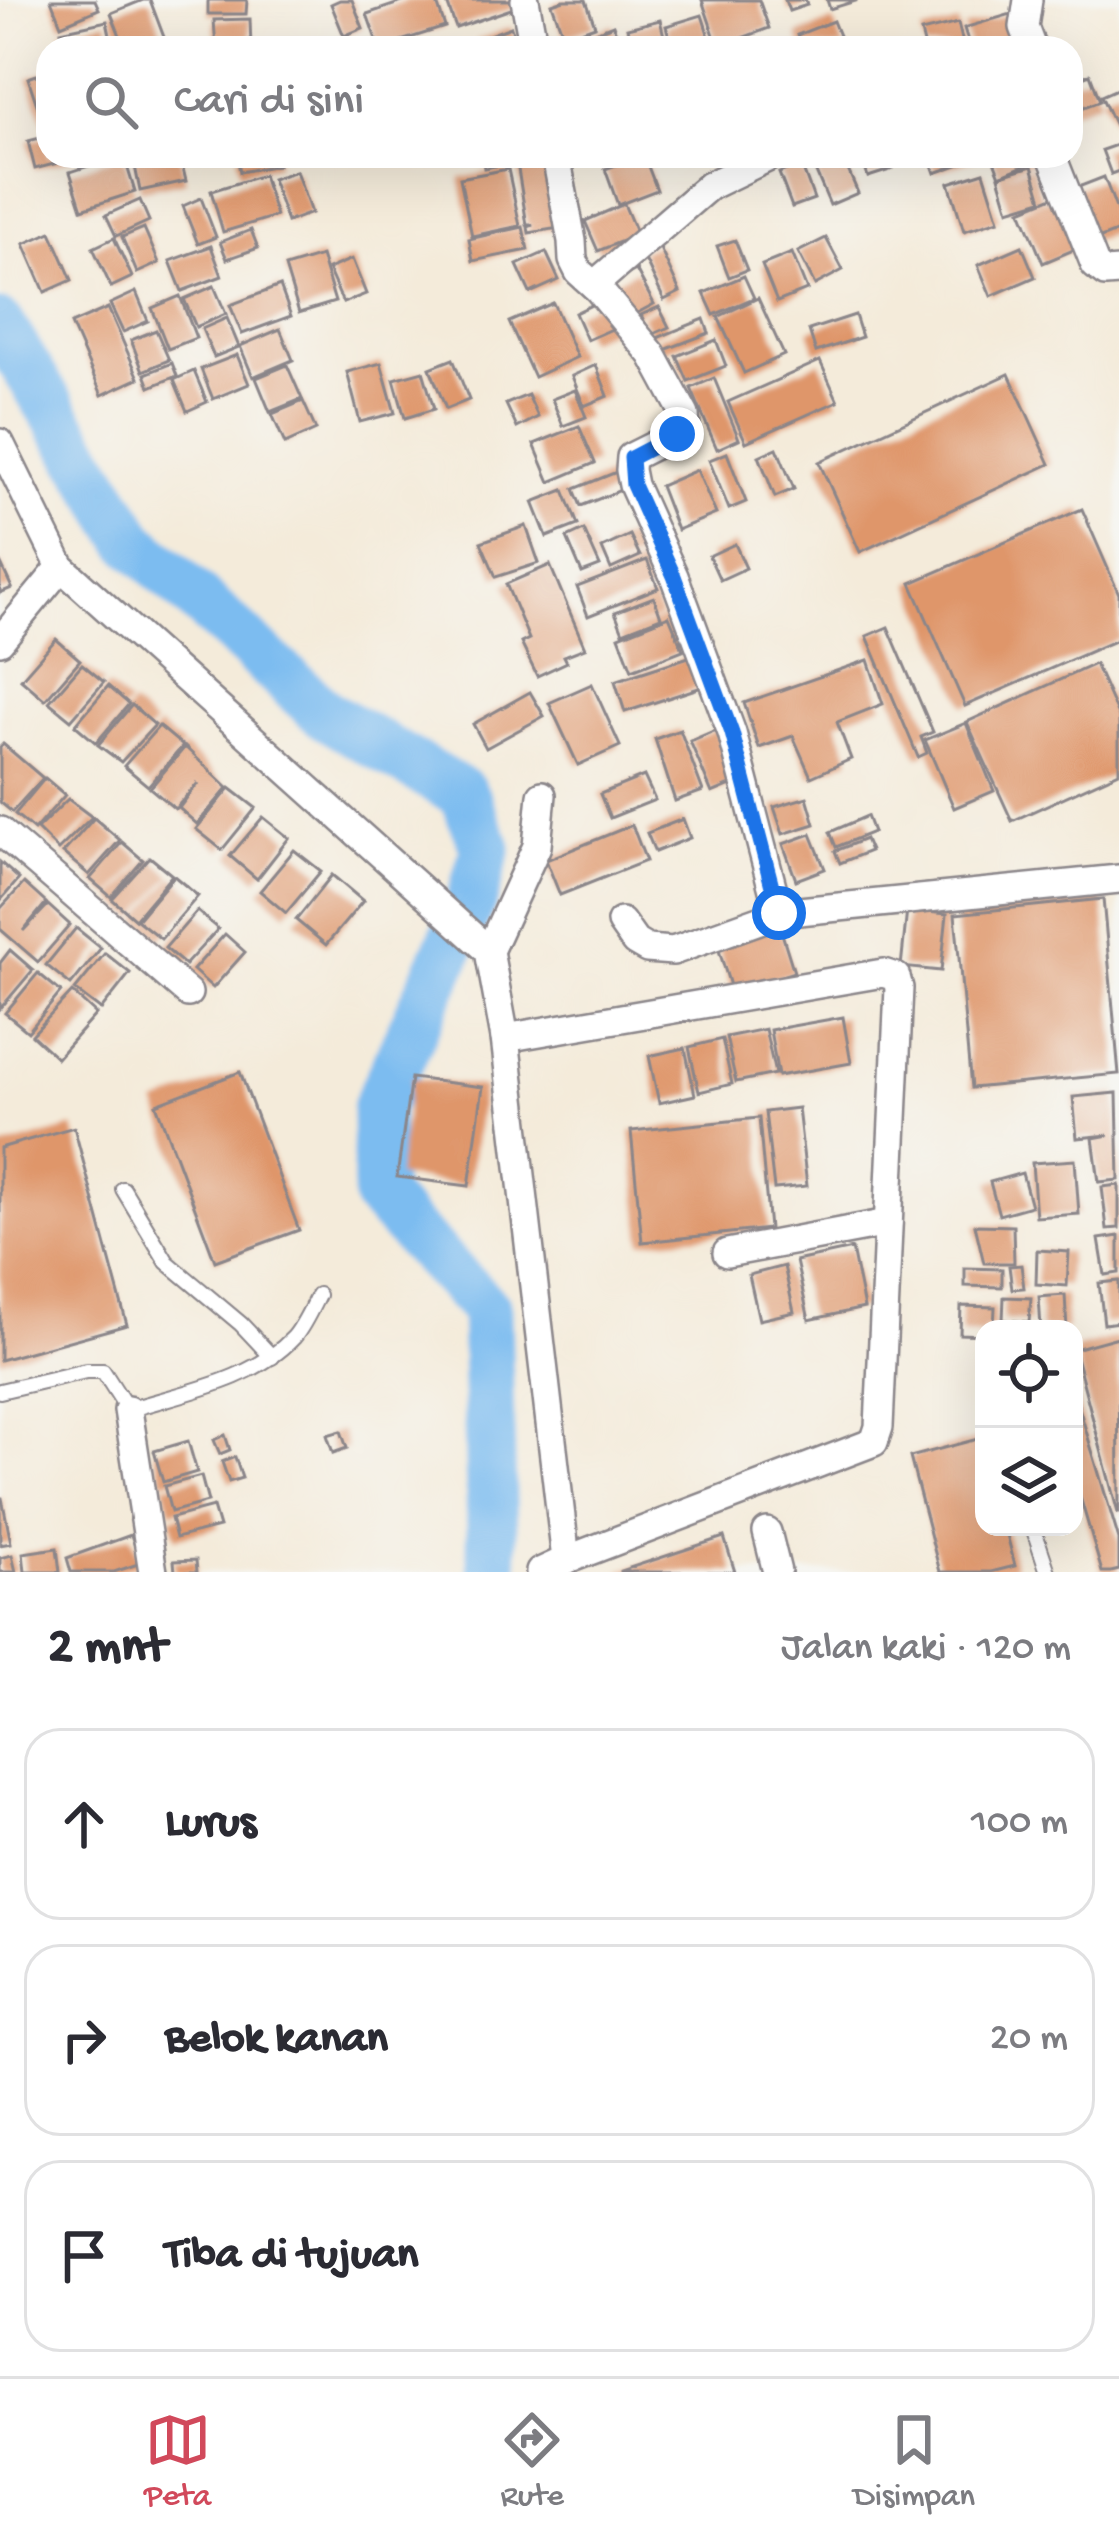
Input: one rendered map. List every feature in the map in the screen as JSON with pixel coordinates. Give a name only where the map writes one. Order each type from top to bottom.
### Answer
[{"type":"street","points":[[525,0],[532,36]]},
{"type":"street","points":[[1027,36],[1028,0]]},
{"type":"street","points":[[558,168],[579,272],[652,354],[685,415],[686,427],[631,458],[630,470],[732,733],[779,913]]},
{"type":"street","points":[[594,285],[709,186],[746,168]]},
{"type":"street","points":[[1057,168],[1095,265],[1105,273],[1119,272]]},
{"type":"street","points":[[0,443],[61,567],[483,945],[505,1037],[553,1566],[874,1442],[879,1427],[896,976],[883,973],[505,1037]]},
{"type":"street","points":[[0,640],[61,567]]},
{"type":"street","points":[[483,945],[537,846],[542,795]]},
{"type":"street","points":[[0,831],[188,993]]},
{"type":"street","points":[[621,922],[646,949],[673,951],[779,913],[1119,879]]},
{"type":"street","points":[[727,1253],[888,1223]]},
{"type":"street","points":[[128,1410],[153,1572]]},
{"type":"street","points":[[767,1532],[778,1572]]},
{"type":"lane","points":[[123,1189],[167,1262],[241,1324],[272,1357]]},
{"type":"lane","points":[[0,1391],[103,1371],[128,1410],[239,1375],[272,1357],[298,1333],[318,1295]]},
{"type":"lane","points":[[1036,1536],[1048,1572]]},
{"type":"building","points":[[51,0],[95,0],[99,9],[61,25]]},
{"type":"building","points":[[150,0],[164,36],[120,36],[111,13]]},
{"type":"building","points":[[208,0],[247,0],[246,14],[208,14]]},
{"type":"building","points":[[352,0],[363,28],[344,36],[331,4]]},
{"type":"building","points":[[408,0],[436,0],[445,27],[417,36],[375,36],[367,14]]},
{"type":"building","points":[[446,0],[511,0],[514,8],[456,28]]},
{"type":"building","points":[[586,0],[595,26],[564,36],[552,4]]},
{"type":"building","points":[[702,0],[759,0],[769,28],[748,36],[714,36]]},
{"type":"building","points":[[785,0],[805,0],[807,5],[789,11]]},
{"type":"building","points":[[827,0],[856,0],[856,1],[830,9]]},
{"type":"building","points":[[1011,14],[1017,36],[966,36],[964,28]]},
{"type":"building","points":[[702,15],[709,36],[669,36],[666,26]]},
{"type":"building","points":[[250,19],[251,36],[215,36],[214,20]]},
{"type":"building","points":[[660,20],[664,36],[629,36],[627,28]]},
{"type":"building","points":[[107,21],[110,36],[62,36],[61,31]]},
{"type":"building","points":[[833,21],[839,36],[797,36]]},
{"type":"building","points":[[958,23],[961,36],[922,36],[921,32]]},
{"type":"building","points":[[613,25],[617,36],[585,36]]},
{"type":"building","points":[[511,27],[514,36],[487,36]]},
{"type":"building","points":[[1090,74],[1100,101],[1083,107],[1083,77]]},
{"type":"building","points":[[36,75],[36,102],[28,78]]},
{"type":"building","points":[[1119,88],[1119,134],[1101,96]]},
{"type":"building","points":[[36,139],[39,168],[35,169],[28,141]]},
{"type":"building","points":[[1119,144],[1119,171],[1111,174],[1102,150]]},
{"type":"building","points":[[128,168],[135,192],[82,209],[70,172]]},
{"type":"building","points":[[135,168],[183,168],[186,181],[140,191]]},
{"type":"building","points":[[518,168],[556,168],[565,227],[529,233],[533,225],[527,225]]},
{"type":"building","points":[[649,168],[657,190],[618,205],[605,169]]},
{"type":"building","points":[[802,168],[814,199],[792,207],[779,173]]},
{"type":"building","points":[[814,168],[847,168],[858,193],[830,205]]},
{"type":"building","points":[[865,168],[893,168],[893,169],[868,177]]},
{"type":"building","points":[[1033,168],[1042,200],[1009,210],[999,176]]},
{"type":"building","points":[[508,169],[520,226],[472,236],[460,178]]},
{"type":"building","points":[[296,171],[311,213],[287,222],[272,179]]},
{"type":"building","points":[[984,172],[999,220],[964,231],[949,183]]},
{"type":"building","points":[[263,175],[276,216],[223,232],[211,191]]},
{"type":"building","points":[[1104,177],[1119,216],[1119,231],[1093,241],[1073,189]]},
{"type":"building","points":[[1062,193],[1083,246],[1043,263],[1021,210]]},
{"type":"building","points":[[201,198],[216,237],[198,244],[183,206]]},
{"type":"building","points":[[140,200],[149,221],[116,236],[106,215]]},
{"type":"building","points":[[624,204],[637,235],[598,251],[585,221]]},
{"type":"building","points":[[523,227],[528,250],[473,261],[469,239]]},
{"type":"building","points":[[144,228],[159,263],[137,273],[122,237]]},
{"type":"building","points":[[251,230],[258,248],[227,259],[220,242]]},
{"type":"building","points":[[51,232],[72,280],[45,292],[24,244]]},
{"type":"building","points":[[114,238],[132,277],[111,287],[93,248]]},
{"type":"building","points":[[826,238],[843,270],[815,285],[798,252]]},
{"type":"building","points":[[735,240],[747,270],[729,277],[717,246]]},
{"type":"building","points":[[658,244],[680,292],[664,300],[641,251]]},
{"type":"building","points":[[211,246],[222,276],[182,291],[170,261]]},
{"type":"building","points":[[1022,246],[1035,277],[991,296],[978,265]]},
{"type":"building","points":[[546,252],[559,280],[530,293],[517,265]]},
{"type":"building","points":[[792,253],[807,290],[777,302],[762,265]]},
{"type":"building","points":[[321,256],[335,302],[299,313],[285,267]]},
{"type":"building","points":[[352,259],[366,294],[343,303],[328,269]]},
{"type":"building","points":[[636,270],[654,304],[626,319],[608,285]]},
{"type":"building","points":[[744,276],[754,298],[714,315],[704,293]]},
{"type":"building","points":[[214,286],[226,314],[196,327],[184,299]]},
{"type":"building","points":[[280,286],[291,316],[242,334],[230,305]]},
{"type":"building","points":[[136,292],[148,321],[123,332],[110,304]]},
{"type":"building","points":[[180,296],[196,338],[168,349],[152,308]]},
{"type":"building","points":[[758,298],[784,355],[744,373],[718,317]]},
{"type":"building","points":[[600,301],[612,329],[587,340],[575,313]]},
{"type":"building","points":[[553,303],[577,357],[534,377],[509,322]]},
{"type":"building","points":[[659,307],[669,327],[651,335],[641,315]]},
{"type":"building","points":[[108,308],[139,378],[102,395],[71,324]]},
{"type":"building","points":[[855,315],[862,337],[816,352],[809,330]]},
{"type":"building","points":[[227,318],[239,347],[214,357],[202,329]]},
{"type":"building","points":[[704,319],[709,333],[662,351],[657,338]]},
{"type":"building","points":[[280,329],[293,360],[253,377],[240,346]]},
{"type":"building","points":[[156,330],[169,360],[143,371],[131,340]]},
{"type":"building","points":[[716,340],[726,366],[688,381],[677,356]]},
{"type":"building","points":[[237,355],[249,384],[213,399],[201,369]]},
{"type":"building","points":[[453,359],[469,400],[446,409],[430,368]]},
{"type":"building","points":[[820,361],[838,401],[746,442],[728,402]]},
{"type":"building","points":[[172,363],[177,376],[150,387],[145,374]]},
{"type":"building","points":[[381,363],[395,413],[360,422],[347,372]]},
{"type":"building","points":[[287,365],[302,399],[270,412],[256,378]]},
{"type":"building","points":[[596,365],[608,396],[584,406],[572,376]]},
{"type":"building","points":[[194,371],[207,402],[187,411],[174,380]]},
{"type":"building","points":[[423,371],[434,409],[405,418],[394,379]]},
{"type":"building","points":[[1009,374],[1050,464],[860,552],[819,462]]},
{"type":"building","points":[[714,378],[739,439],[717,449],[691,388]]},
{"type":"building","points":[[575,390],[586,417],[563,426],[552,399]]},
{"type":"building","points":[[528,395],[538,417],[517,428],[506,404]]},
{"type":"building","points":[[303,401],[316,430],[285,444],[272,414]]},
{"type":"building","points":[[579,426],[595,463],[550,482],[534,444]]},
{"type":"building","points":[[777,448],[794,489],[775,497],[759,456]]},
{"type":"building","points":[[727,453],[746,502],[729,509],[709,460]]},
{"type":"building","points":[[697,470],[716,514],[677,530],[660,486]]},
{"type":"building","points":[[619,471],[626,488],[581,506],[574,489]]},
{"type":"building","points":[[564,490],[578,525],[547,537],[533,502]]},
{"type":"building","points":[[1082,509],[1119,594],[1119,639],[965,706],[911,583]]},
{"type":"building","points":[[526,526],[539,563],[496,577],[481,542]]},
{"type":"building","points":[[584,530],[600,566],[582,573],[567,538]]},
{"type":"building","points":[[630,535],[640,556],[611,569],[602,548]]},
{"type":"building","points":[[735,544],[746,568],[720,580],[709,556]]},
{"type":"building","points":[[647,560],[658,588],[588,616],[577,587]]},
{"type":"building","points":[[0,562],[12,588],[0,593]]},
{"type":"building","points":[[550,565],[585,648],[564,656],[567,662],[537,676],[521,643],[529,639],[506,584]]},
{"type":"building","points":[[654,597],[661,617],[623,632],[615,612]]},
{"type":"building","points":[[669,616],[683,650],[632,670],[619,636]]},
{"type":"building","points":[[888,627],[933,732],[921,737],[927,753],[918,757],[867,636]]},
{"type":"building","points":[[56,639],[80,660],[45,700],[21,679]]},
{"type":"building","points":[[695,655],[705,686],[625,712],[615,681]]},
{"type":"building","points":[[868,660],[883,704],[837,722],[851,759],[811,777],[793,736],[759,748],[744,703]]},
{"type":"building","points":[[82,664],[104,682],[71,720],[49,702]]},
{"type":"building","points":[[1095,664],[1119,718],[1119,772],[1012,821],[967,722]]},
{"type":"building","points":[[592,684],[620,746],[578,765],[549,703]]},
{"type":"building","points":[[108,686],[129,704],[96,743],[75,725]]},
{"type":"building","points":[[530,692],[544,716],[486,748],[473,724]]},
{"type":"building","points":[[132,705],[155,725],[121,762],[98,745]]},
{"type":"building","points":[[966,723],[994,791],[954,808],[925,740]]},
{"type":"building","points":[[159,726],[183,746],[148,786],[124,766]]},
{"type":"building","points":[[680,730],[703,791],[675,801],[655,739]]},
{"type":"building","points":[[716,730],[738,782],[712,793],[690,741]]},
{"type":"building","points":[[3,744],[43,778],[12,812],[0,802]]},
{"type":"building","points":[[185,747],[228,788],[197,824],[179,808],[198,783],[175,809],[150,788]]},
{"type":"building","points":[[644,776],[655,800],[610,818],[600,794]]},
{"type":"building","points":[[45,778],[65,795],[34,830],[15,814]]},
{"type":"building","points":[[230,788],[256,808],[222,850],[196,829]]},
{"type":"building","points":[[807,797],[815,824],[783,834],[774,807]]},
{"type":"building","points":[[68,799],[92,817],[58,850],[37,829]]},
{"type":"building","points":[[867,816],[873,832],[836,847],[830,832]]},
{"type":"building","points":[[263,817],[289,838],[257,879],[230,856]]},
{"type":"building","points":[[94,818],[120,840],[89,875],[63,853]]},
{"type":"building","points":[[683,819],[690,838],[655,852],[647,833]]},
{"type":"building","points":[[632,825],[646,861],[560,895],[546,860]]},
{"type":"building","points":[[811,834],[825,869],[796,880],[783,844]]},
{"type":"building","points":[[865,839],[870,851],[840,863],[835,851]]},
{"type":"building","points":[[122,842],[143,860],[111,897],[90,879]]},
{"type":"building","points":[[294,850],[321,871],[286,913],[260,891]]},
{"type":"building","points":[[150,857],[172,875],[135,919],[112,899]]},
{"type":"building","points":[[0,862],[19,879],[0,901]]},
{"type":"building","points":[[332,875],[363,901],[326,945],[296,920]]},
{"type":"building","points":[[174,876],[198,896],[161,939],[137,920]]},
{"type":"building","points":[[24,883],[46,903],[23,931],[48,905],[70,925],[38,962],[0,929],[0,909]]},
{"type":"building","points":[[1103,899],[1119,1074],[971,1088],[955,914]]},
{"type":"building","points":[[907,910],[947,914],[941,971],[901,967]]},
{"type":"building","points":[[197,911],[218,929],[185,965],[165,948]]},
{"type":"building","points":[[779,924],[794,972],[732,992],[717,944]]},
{"type":"building","points":[[76,928],[101,948],[71,985],[46,965]]},
{"type":"building","points":[[225,934],[245,952],[213,988],[193,970]]},
{"type":"building","points":[[10,950],[33,970],[0,1009],[0,963]]},
{"type":"building","points":[[105,953],[130,973],[101,1010],[75,990]]},
{"type":"building","points":[[38,973],[61,992],[28,1032],[5,1013]]},
{"type":"building","points":[[72,992],[96,1014],[57,1058],[32,1035]]},
{"type":"building","points":[[843,1017],[851,1063],[778,1076],[770,1030]]},
{"type":"building","points":[[765,1029],[775,1074],[736,1082],[726,1037]]},
{"type":"building","points":[[722,1039],[732,1084],[699,1092],[689,1047]]},
{"type":"building","points":[[685,1048],[695,1095],[659,1103],[649,1056]]},
{"type":"building","points":[[240,1072],[299,1230],[215,1261],[156,1104]]},
{"type":"building","points":[[411,1078],[483,1087],[469,1186],[397,1177]]},
{"type":"building","points":[[1117,1093],[1119,1180],[1099,1182],[1093,1138],[1109,1135],[1077,1138],[1073,1097]]},
{"type":"building","points":[[798,1108],[807,1186],[774,1189],[765,1112]]},
{"type":"building","points":[[759,1118],[769,1229],[642,1242],[631,1131]]},
{"type":"building","points":[[74,1127],[127,1325],[0,1360],[0,1148]]},
{"type":"building","points":[[1075,1160],[1079,1214],[1036,1217],[1032,1163]]},
{"type":"building","points":[[1022,1173],[1031,1206],[999,1215],[990,1182]]},
{"type":"building","points":[[1119,1185],[1119,1228],[1107,1229],[1102,1187]]},
{"type":"building","points":[[975,1225],[1013,1226],[1014,1263],[984,1263]]},
{"type":"building","points":[[1119,1236],[1119,1273],[1105,1275],[1099,1239]]},
{"type":"building","points":[[852,1249],[864,1308],[809,1320],[796,1261]]},
{"type":"building","points":[[1037,1250],[1069,1252],[1067,1286],[1036,1284]]},
{"type":"building","points":[[1021,1265],[1024,1288],[1012,1289],[1009,1266]]},
{"type":"building","points":[[784,1266],[794,1312],[759,1320],[749,1275]]},
{"type":"building","points":[[965,1268],[1002,1269],[1002,1287],[965,1286]]},
{"type":"building","points":[[1119,1281],[1119,1322],[1104,1324],[1099,1283]]},
{"type":"building","points":[[1065,1295],[1066,1320],[1040,1320],[1039,1297]]},
{"type":"building","points":[[1004,1297],[1031,1298],[1029,1320],[1003,1320]]},
{"type":"building","points":[[961,1306],[995,1307],[994,1320],[975,1320],[975,1335],[960,1334]]},
{"type":"building","points":[[1118,1337],[1119,1513],[1083,1383],[1083,1347]]},
{"type":"building","points":[[1083,1421],[1119,1540],[1119,1570],[1102,1572],[1083,1507]]},
{"type":"building","points":[[341,1431],[347,1448],[333,1453],[327,1435]]},
{"type":"building","points":[[225,1435],[230,1450],[220,1454],[214,1440]]},
{"type":"building","points":[[975,1440],[975,1536],[1007,1536],[1015,1566],[991,1572],[940,1572],[910,1457]]},
{"type":"building","points":[[188,1441],[197,1472],[163,1482],[154,1451]]},
{"type":"building","points":[[235,1457],[242,1478],[229,1482],[222,1462]]},
{"type":"building","points":[[201,1476],[208,1502],[171,1512],[164,1486]]},
{"type":"building","points":[[0,1498],[11,1543],[0,1545]]},
{"type":"building","points":[[213,1507],[219,1527],[176,1538],[171,1518]]},
{"type":"building","points":[[131,1535],[141,1563],[114,1572],[71,1572],[67,1558]]},
{"type":"building","points":[[724,1537],[735,1572],[620,1572],[620,1571]]},
{"type":"building","points":[[57,1548],[60,1572],[25,1572],[23,1553]]},
{"type":"building","points":[[12,1555],[16,1572],[0,1572],[0,1558]]},
{"type":"building","points":[[196,1560],[197,1572],[175,1572],[174,1561]]},
{"type":"waterway","points":[[0,325],[133,541],[326,715],[463,794],[486,848],[472,899],[377,1108],[378,1197],[486,1310],[493,1572]]},
{"type":"route","points":[[677,434],[631,458],[633,485],[674,576],[732,733],[779,913]]}]
